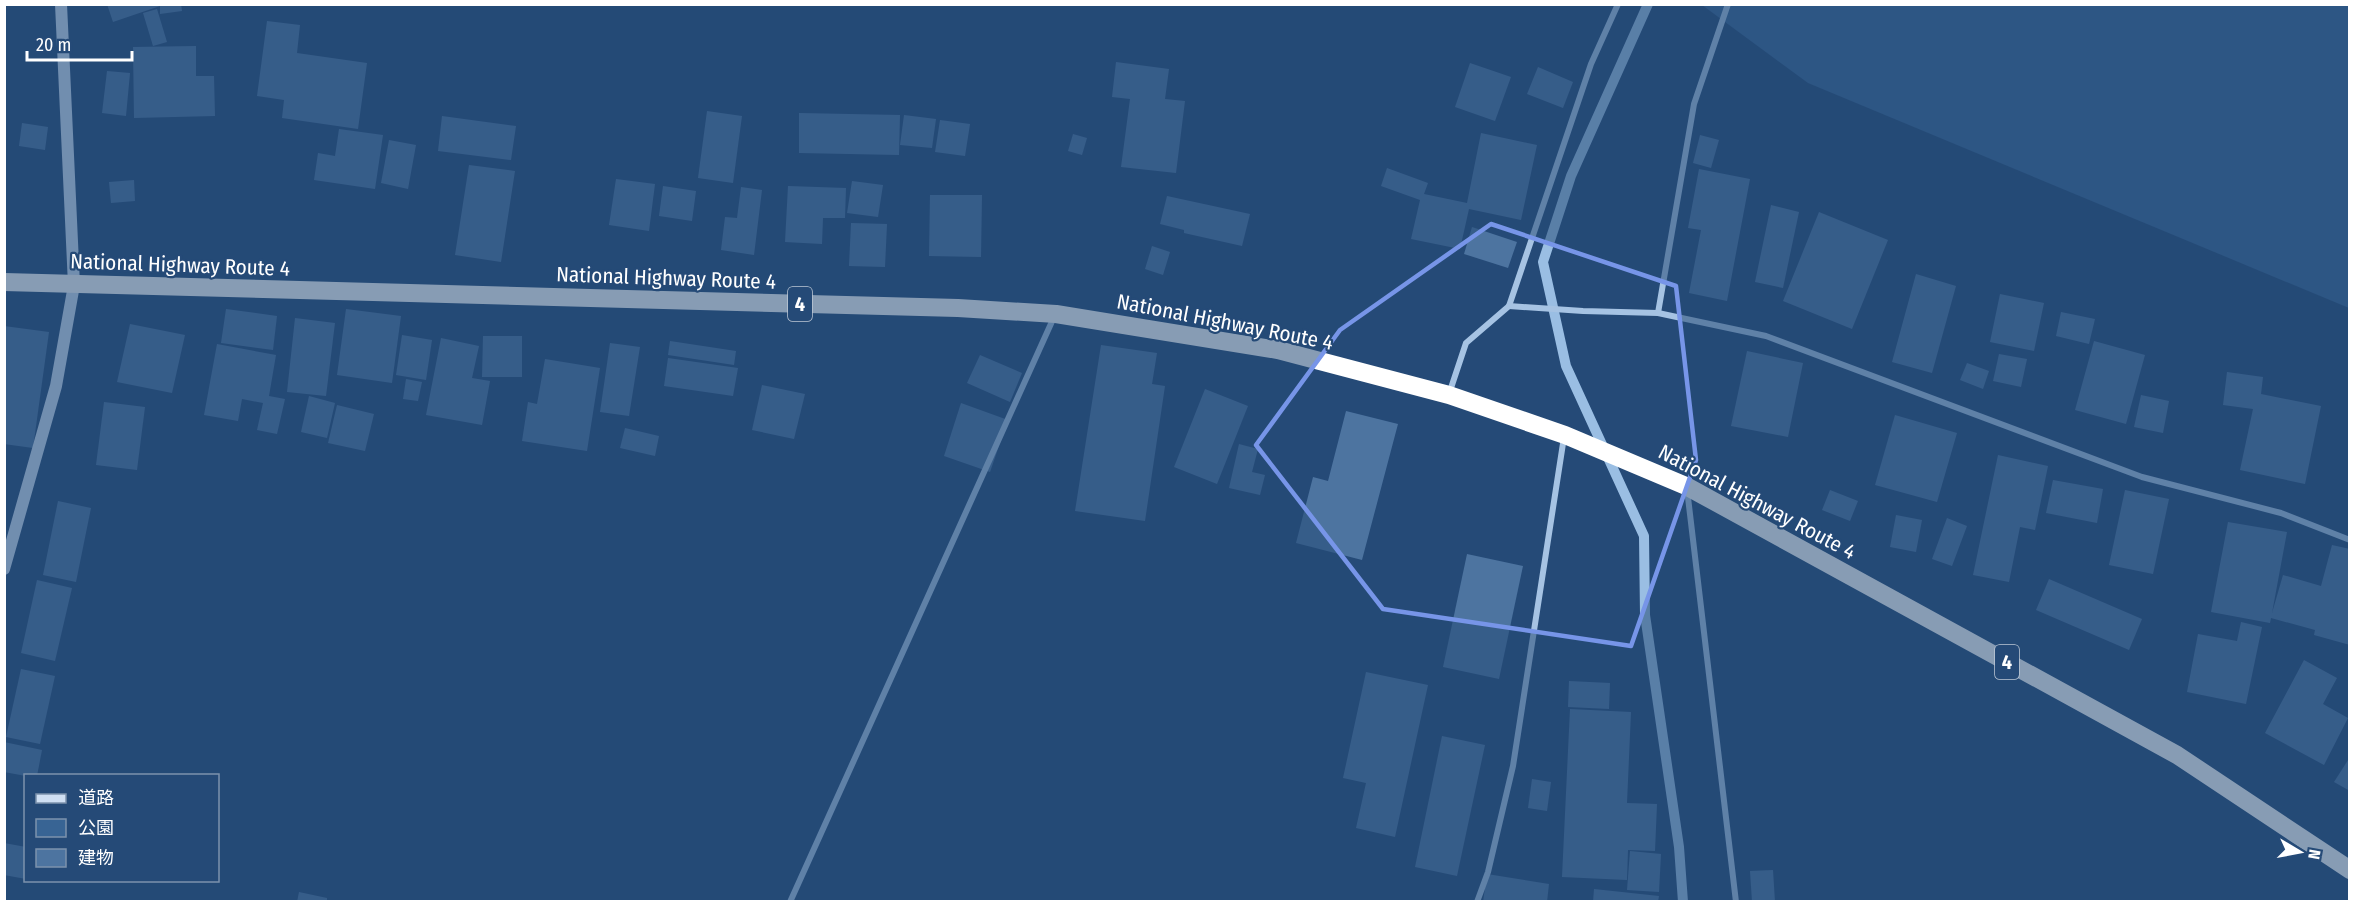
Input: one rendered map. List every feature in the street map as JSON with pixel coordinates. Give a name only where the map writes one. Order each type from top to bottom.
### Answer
[{"type":"highway","name":"National Highway Route 4","points":[[4,282],[958,308],[1056,314],[1278,350],[1449,395],[1571,438],[1686,486],[2177,755],[2349,870]]},
{"type":"main road","points":[[4,569],[56,386],[74,285],[61,4]]},
{"type":"street","points":[[1449,395],[1466,342],[1509,306],[1591,64],[1617,4]]},
{"type":"street","points":[[1658,313],[1694,104],[1728,4]]},
{"type":"street","points":[[1509,306],[1583,312],[1658,313],[1766,336],[2142,477],[2280,513],[2349,540]]},
{"type":"street","points":[[790,902],[1056,314]]},
{"type":"street","points":[[1477,902],[1488,872],[1514,766],[1571,438]]},
{"type":"street","points":[[1686,486],[1736,902]]},
{"type":"highlighted area","points":[[1491,224],[1676,286],[1696,460],[1631,646],[1383,609],[1256,445],[1340,330]]},
{"type":"green space","points":[[1702,5],[2349,5],[2349,308],[1808,83]]},
{"type":"building","points":[[107,4],[181,4],[182,11],[160,14],[160,6],[113,22]]},
{"type":"building","points":[[157,9],[167,42],[153,46],[143,13]]},
{"type":"building","points":[[267,21],[300,25],[297,53],[367,63],[358,129],[282,118],[284,100],[257,96]]},
{"type":"building","points":[[196,46],[196,76],[214,76],[215,116],[134,118],[133,47]]},
{"type":"building","points":[[1116,62],[1169,69],[1165,99],[1185,101],[1176,173],[1121,167],[1130,99],[1112,97]]},
{"type":"building","points":[[1470,63],[1511,77],[1495,121],[1455,107]]},
{"type":"building","points":[[1538,67],[1573,82],[1563,108],[1527,94]]},
{"type":"building","points":[[107,71],[130,73],[126,116],[102,113]]},
{"type":"building","points":[[707,111],[742,116],[733,183],[698,178]]},
{"type":"building","points":[[799,113],[900,115],[899,155],[799,153]]},
{"type":"building","points":[[904,115],[936,119],[932,148],[900,145]]},
{"type":"building","points":[[442,116],[516,126],[511,160],[438,151]]},
{"type":"building","points":[[940,120],[970,124],[965,156],[935,152]]},
{"type":"building","points":[[22,123],[48,127],[45,150],[19,146]]},
{"type":"building","points":[[339,129],[383,135],[375,189],[314,180],[318,153],[335,156]]},
{"type":"building","points":[[1481,133],[1537,145],[1521,220],[1469,209],[1460,249],[1411,239],[1420,200],[1381,186],[1387,168],[1428,183],[1424,194],[1467,203]]},
{"type":"building","points":[[1073,134],[1087,138],[1082,155],[1068,151]]},
{"type":"building","points":[[1700,135],[1719,140],[1711,168],[1693,163]]},
{"type":"building","points":[[389,140],[416,145],[408,189],[381,183]]},
{"type":"building","points":[[469,165],[515,171],[501,262],[455,255]]},
{"type":"building","points":[[1699,169],[1750,179],[1727,301],[1689,293],[1701,230],[1688,228]]},
{"type":"building","points":[[616,179],[655,184],[649,231],[609,225]]},
{"type":"building","points":[[134,180],[135,201],[111,203],[109,182]]},
{"type":"building","points":[[852,181],[883,185],[878,217],[847,213]]},
{"type":"building","points":[[663,186],[696,191],[692,221],[659,216]]},
{"type":"building","points":[[788,186],[846,188],[845,218],[823,218],[822,244],[785,242]]},
{"type":"building","points":[[741,187],[762,190],[754,255],[721,250],[725,217],[737,218]]},
{"type":"building","points":[[930,195],[982,195],[981,257],[929,256]]},
{"type":"building","points":[[1167,196],[1250,214],[1242,246],[1184,233],[1184,230],[1160,224]]},
{"type":"building","points":[[1771,205],[1799,212],[1783,288],[1755,282]]},
{"type":"building","points":[[1819,212],[1888,240],[1852,329],[1783,301]]},
{"type":"building","points":[[851,223],[887,224],[885,267],[849,266]]},
{"type":"building","points":[[1472,227],[1517,242],[1508,268],[1464,254]]},
{"type":"building","points":[[1152,246],[1170,252],[1163,275],[1145,269]]},
{"type":"building","points":[[1916,274],[1956,286],[1932,373],[1892,362]]},
{"type":"building","points":[[2000,294],[2044,303],[2034,351],[1990,342]]},
{"type":"building","points":[[226,309],[277,316],[273,350],[221,343]]},
{"type":"building","points":[[346,309],[401,316],[392,383],[337,375]]},
{"type":"building","points":[[2061,312],[2095,319],[2089,344],[2056,336]]},
{"type":"building","points":[[295,318],[335,323],[326,396],[287,392]]},
{"type":"building","points":[[130,324],[185,335],[172,393],[117,382]]},
{"type":"building","points":[[4,326],[49,332],[33,448],[4,444]]},
{"type":"building","points":[[402,335],[432,340],[426,380],[396,375]]},
{"type":"building","points":[[483,336],[522,336],[522,377],[482,377]]},
{"type":"building","points":[[441,338],[479,346],[472,378],[490,381],[482,425],[426,415]]},
{"type":"building","points":[[670,341],[736,351],[734,365],[668,355]]},
{"type":"building","points":[[2094,341],[2145,355],[2126,424],[2075,410]]},
{"type":"building","points":[[610,343],[640,347],[629,416],[600,412]]},
{"type":"building","points":[[217,344],[276,355],[269,396],[285,399],[277,434],[257,430],[263,403],[242,399],[238,421],[204,415]]},
{"type":"building","points":[[1101,345],[1157,353],[1152,384],[1165,386],[1145,521],[1075,511]]},
{"type":"building","points":[[1747,351],[1803,363],[1788,437],[1731,426]]},
{"type":"building","points":[[1999,354],[2027,359],[2021,387],[1993,381]]},
{"type":"building","points":[[980,355],[1022,373],[1010,402],[967,383]]},
{"type":"building","points":[[668,358],[738,368],[733,396],[664,386]]},
{"type":"building","points":[[545,359],[600,368],[587,451],[522,441],[528,402],[537,404]]},
{"type":"building","points":[[1967,363],[1989,371],[1983,389],[1960,380]]},
{"type":"building","points":[[2227,372],[2263,377],[2261,394],[2321,406],[2305,484],[2240,470],[2253,409],[2223,405]]},
{"type":"building","points":[[406,379],[422,382],[418,401],[403,399]]},
{"type":"building","points":[[762,385],[805,394],[794,439],[752,430]]},
{"type":"building","points":[[1205,389],[1248,406],[1217,484],[1174,467]]},
{"type":"building","points":[[2141,395],[2169,401],[2163,433],[2134,427]]},
{"type":"building","points":[[309,396],[335,403],[327,438],[301,432]]},
{"type":"building","points":[[104,402],[145,407],[137,470],[96,465]]},
{"type":"building","points":[[961,403],[1008,420],[990,472],[944,456]]},
{"type":"building","points":[[337,405],[374,414],[365,451],[328,443]]},
{"type":"building","points":[[1346,411],[1398,424],[1362,560],[1296,543],[1313,477],[1328,481]]},
{"type":"building","points":[[1895,415],[1957,433],[1937,502],[1875,485]]},
{"type":"building","points":[[625,428],[659,436],[655,456],[620,448]]},
{"type":"building","points":[[1239,444],[1258,449],[1252,472],[1265,475],[1260,495],[1229,488]]},
{"type":"building","points":[[1998,455],[2048,466],[2035,530],[2020,527],[2009,582],[1973,575]]},
{"type":"building","points":[[2053,480],[2103,489],[2097,523],[2046,513]]},
{"type":"building","points":[[1830,490],[1858,501],[1850,521],[1822,510]]},
{"type":"building","points":[[2125,490],[2169,499],[2153,574],[2109,565]]},
{"type":"building","points":[[58,501],[91,508],[76,582],[43,575]]},
{"type":"building","points":[[1896,515],[1922,520],[1916,552],[1890,547]]},
{"type":"building","points":[[1947,518],[1967,526],[1952,566],[1932,559]]},
{"type":"building","points":[[2228,522],[2287,532],[2272,613],[2283,575],[2321,586],[2332,545],[2350,549],[2350,645],[2314,635],[2315,630],[2271,618],[2270,623],[2211,612]]},
{"type":"building","points":[[1467,554],[1523,566],[1499,679],[1443,667]]},
{"type":"building","points":[[2049,579],[2142,619],[2129,650],[2036,610]]},
{"type":"building","points":[[37,580],[72,588],[55,661],[21,653]]},
{"type":"building","points":[[2241,622],[2262,627],[2246,704],[2187,692],[2198,634],[2237,641]]},
{"type":"building","points":[[2304,660],[2337,678],[2323,704],[2348,718],[2324,765],[2265,733]]},
{"type":"building","points":[[21,669],[55,676],[40,744],[6,737]]},
{"type":"building","points":[[1366,672],[1428,685],[1395,837],[1356,828],[1366,783],[1343,778]]},
{"type":"building","points":[[1569,681],[1610,683],[1609,709],[1568,707]]},
{"type":"building","points":[[1570,709],[1631,712],[1627,803],[1657,804],[1655,851],[1628,850],[1627,880],[1562,877]]},
{"type":"building","points":[[1442,736],[1485,745],[1457,876],[1415,867]]},
{"type":"building","points":[[4,742],[42,750],[37,774],[24,776],[4,772]]},
{"type":"building","points":[[2350,757],[2350,791],[2334,782]]},
{"type":"building","points":[[1532,779],[1551,782],[1547,811],[1528,808]]},
{"type":"building","points":[[4,843],[24,847],[24,879],[4,875]]},
{"type":"building","points":[[1630,851],[1661,854],[1659,892],[1627,890]]},
{"type":"building","points":[[1773,870],[1775,902],[1752,902],[1750,871]]},
{"type":"building","points":[[1487,874],[1549,884],[1547,902],[1483,902]]},
{"type":"building","points":[[1594,889],[1659,896],[1658,902],[1593,902]]},
{"type":"building","points":[[299,892],[327,898],[327,902],[297,902]]},
{"type":"waterway","points":[[1648,4],[1571,176],[1543,262],[1566,366],[1644,536],[1645,615],[1679,847],[1683,902]]}]
